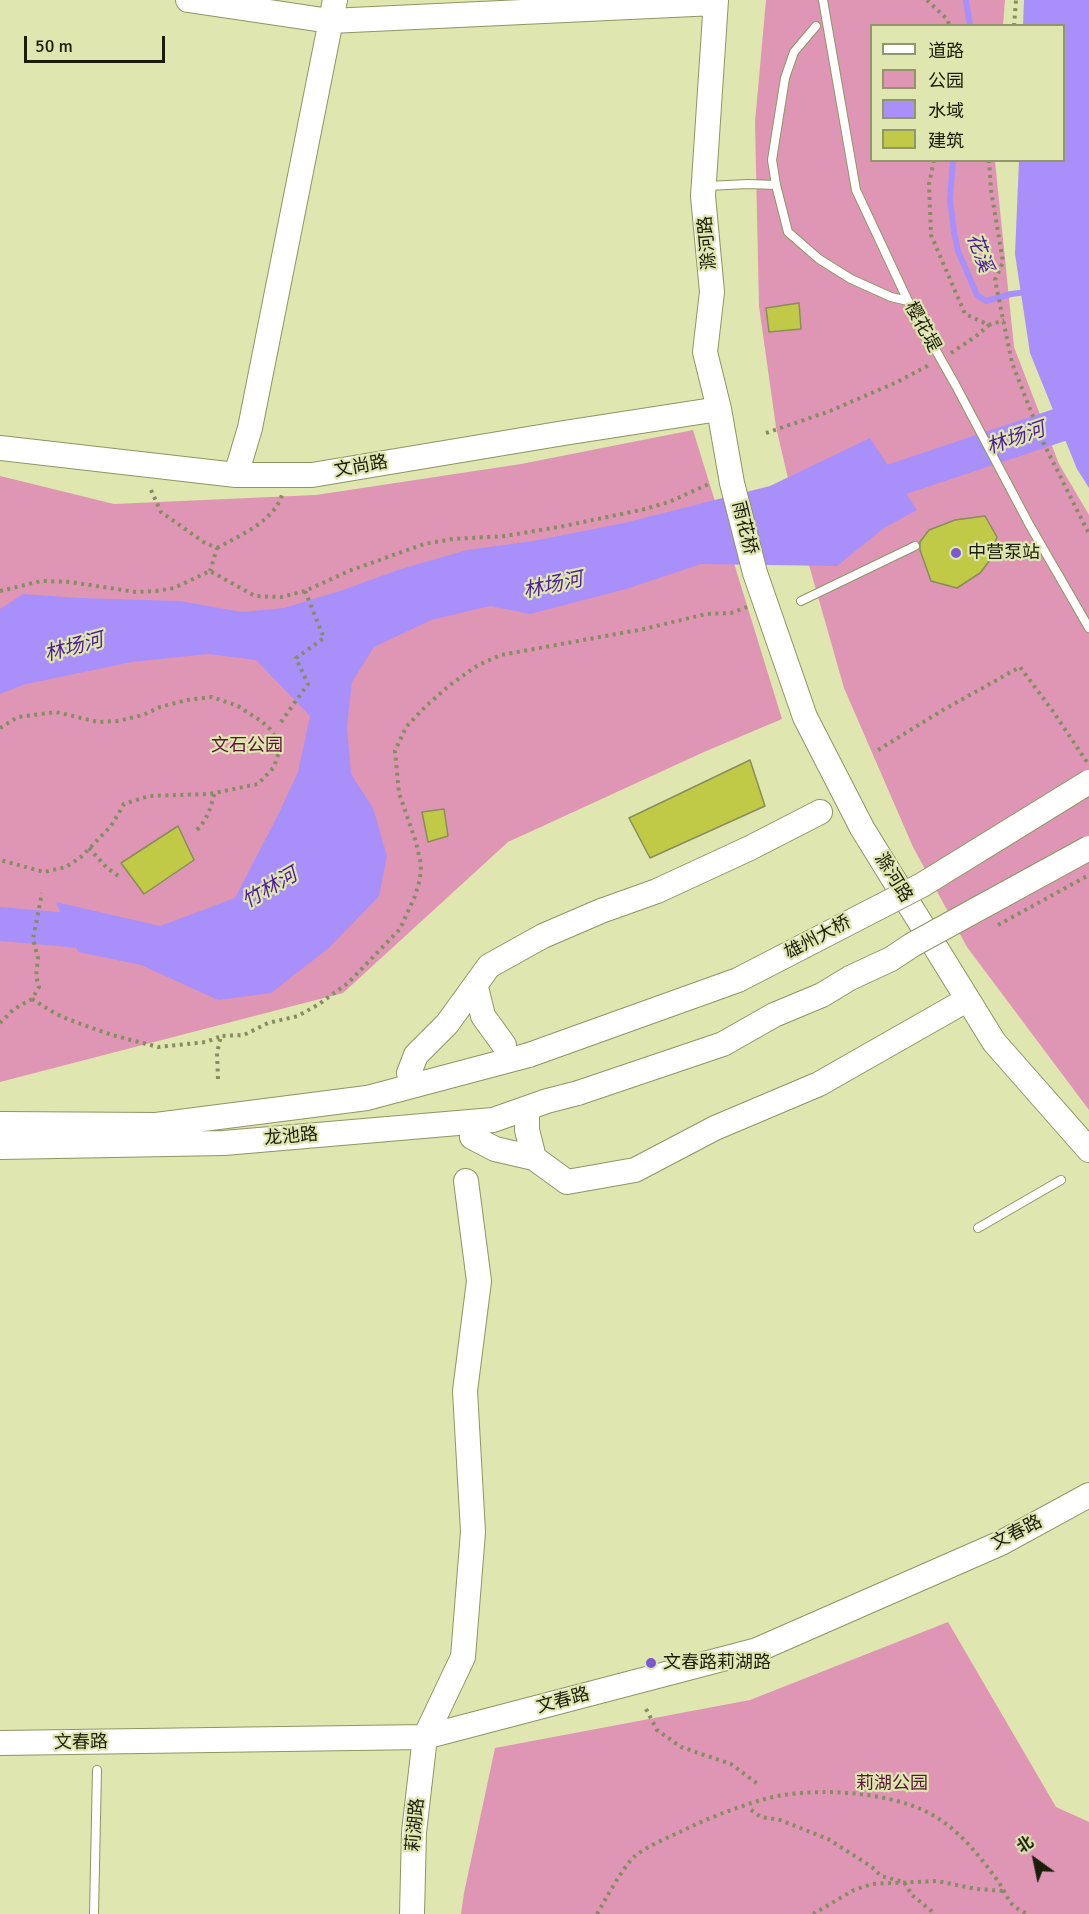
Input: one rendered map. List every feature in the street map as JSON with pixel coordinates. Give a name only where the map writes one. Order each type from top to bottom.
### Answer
[{"type":"street","points":[[188,0],[332,11],[716,2]]},
{"type":"street","name":"滁河路","points":[[716,2],[703,196],[712,292],[705,352],[719,409],[726,481]]},
{"type":"street","points":[[236,475],[250,428],[332,11]]},
{"type":"street","name":"文尚路","points":[[0,448],[236,475],[312,475],[719,409]]},
{"type":"street","name":"雨花桥","points":[[726,481],[755,573]]},
{"type":"street","name":"滁河路","points":[[755,573],[805,717],[862,828],[994,1042],[1089,1149]]},
{"type":"street","name":"雄州大桥","points":[[530,1055],[738,980],[922,885],[1089,782]]},
{"type":"street","points":[[409,1073],[416,1055],[447,1024],[489,966],[543,936],[601,910],[657,891],[820,812]]},
{"type":"street","name":"龙池路","points":[[0,1147],[224,1143],[493,1120],[723,1044],[774,1015],[822,995],[850,978],[891,959],[912,945],[1089,848]]},
{"type":"street","points":[[476,987],[483,1016],[504,1045]]},
{"type":"street","points":[[472,1137],[495,1149],[534,1158],[567,1182],[635,1170],[715,1128],[819,1084],[956,1006]]},
{"type":"street","name":"龙池路","points":[[0,1124],[156,1125],[367,1098],[530,1055]]},
{"type":"street","points":[[527,1114],[527,1130],[534,1158]]},
{"type":"street","name":"莉湖路","points":[[412,1914],[414,1832],[425,1737],[463,1657],[473,1532],[465,1391],[479,1281],[466,1181]]},
{"type":"street","name":"文春路","points":[[0,1743],[425,1737],[758,1650],[1001,1543],[1089,1496]]},
{"type":"lane","name":"樱花堤","points":[[823,0],[856,190],[908,301],[1029,524],[1089,628]]},
{"type":"lane","points":[[816,26],[794,52],[785,78],[772,160],[788,232],[819,259],[851,279],[891,297],[908,301]]},
{"type":"lane","points":[[704,186],[776,185]]},
{"type":"lane","points":[[801,601],[915,546]]},
{"type":"lane","points":[[978,1228],[1061,1180]]},
{"type":"lane","points":[[94,1914],[97,1770]]},
{"type":"path","points":[[927,0],[948,20],[949,24]]},
{"type":"path","points":[[1014,24],[1016,0]]},
{"type":"path","points":[[934,162],[928,184],[931,235],[965,314],[989,325]]},
{"type":"path","points":[[988,162],[1003,262],[995,280],[1012,363],[1043,442],[1089,534]]},
{"type":"path","points":[[946,357],[989,325],[1004,320]]},
{"type":"path","points":[[766,433],[830,411],[897,382],[937,361]]},
{"type":"path","points":[[210,571],[255,596],[281,597],[305,591],[349,571],[424,544],[453,539],[505,536],[645,509],[726,481]]},
{"type":"path","points":[[0,591],[41,581],[70,582],[136,592],[174,588],[210,571],[217,548],[261,521],[278,507],[284,489]]},
{"type":"path","points":[[151,490],[161,512],[205,543],[217,548]]},
{"type":"path","points":[[281,722],[308,684],[296,658],[324,638],[305,591]]},
{"type":"path","points":[[32,999],[70,1020],[112,1035],[158,1047],[206,1042],[221,1036],[244,1035],[268,1023],[298,1016],[348,983],[400,929],[415,896],[421,865],[416,842],[399,793],[395,751],[406,727],[426,706],[478,665],[501,655],[706,614],[731,613],[757,604]]},
{"type":"path","points":[[878,750],[1020,667],[1058,718],[1089,766]]},
{"type":"path","points":[[0,728],[18,717],[56,712],[98,722],[118,721],[143,715],[187,699],[212,697],[238,706],[261,721],[278,741],[279,752],[274,767],[258,784],[210,794],[149,796],[124,804],[111,826],[81,857],[66,867],[44,872],[0,860]]},
{"type":"path","points":[[197,830],[205,821],[211,808],[214,791]]},
{"type":"path","points":[[89,848],[107,868],[120,877]]},
{"type":"path","points":[[998,925],[1089,875]]},
{"type":"path","points":[[0,1023],[14,1009],[32,999],[39,987],[36,976],[38,958],[33,939],[42,893]]},
{"type":"path","points":[[218,1079],[217,1053],[221,1036]]},
{"type":"path","points":[[646,1709],[657,1730],[681,1747],[731,1764],[759,1785]]},
{"type":"path","points":[[597,1914],[634,1857],[663,1840],[693,1825],[758,1800],[782,1795],[820,1792],[856,1793],[887,1798],[926,1811],[955,1830],[988,1868],[1012,1905],[1027,1914]]},
{"type":"path","points":[[751,1810],[761,1817],[780,1820],[828,1839],[872,1867],[881,1876],[904,1882],[912,1895],[935,1914]]},
{"type":"path","points":[[813,1914],[854,1890],[872,1884],[937,1881],[976,1889],[1004,1891]]},
{"type":"green space","points":[[766,0],[1005,0],[1003,24],[870,24],[870,162],[995,162],[1014,347],[1059,464],[1089,515],[1089,1110],[967,947],[913,847],[844,688],[805,551],[776,427],[759,306],[755,122]]},
{"type":"green space","name":"文石公园","points":[[693,430],[782,719],[704,752],[508,842],[343,993],[0,1082],[0,476],[114,504],[316,495],[521,464]]},
{"type":"green space","name":"莉湖公园","points":[[948,1622],[1056,1807],[1089,1822],[1089,1914],[461,1914],[495,1748],[750,1700]]},
{"type":"water","points":[[1024,0],[1089,0],[1089,488],[1077,469],[1030,353],[1015,254],[1019,162],[1065,162],[1065,24],[1023,24]]},
{"type":"water","points":[[870,438],[917,510],[884,528],[837,566],[701,564],[626,589],[530,614],[490,606],[431,620],[374,647],[352,682],[347,726],[351,774],[373,808],[387,856],[379,896],[330,947],[271,993],[218,1000],[141,965],[78,952],[56,902],[160,926],[235,898],[298,772],[310,716],[256,660],[208,654],[132,662],[26,684],[0,694],[0,609],[23,594],[180,601],[242,612],[284,608],[401,569],[467,550],[533,541],[624,523],[770,486]]},
{"type":"building","points":[[799,303],[801,329],[769,332],[766,308]]},
{"type":"building","name":"中营泵站","points":[[985,516],[997,537],[990,560],[980,573],[957,588],[931,581],[920,550],[920,542],[929,530],[955,520]]},
{"type":"building","points":[[750,760],[765,806],[650,858],[629,818]]},
{"type":"building","points":[[444,809],[448,836],[428,842],[422,812]]},
{"type":"building","points":[[178,826],[194,860],[144,894],[121,863]]},
{"type":"waterway","name":"花溪","points":[[966,0],[970,24]]},
{"type":"waterway","name":"花溪","points":[[953,162],[950,199],[954,232],[958,251],[977,295],[986,301],[1027,292]]},
{"type":"waterway","name":"林场河","points":[[853,494],[1089,415]]},
{"type":"waterway","name":"竹林河","points":[[0,924],[114,934]]},
{"type":"place","name":"中营泵站","points":[[956,553]]},
{"type":"place","name":"文春路莉湖路","points":[[651,1663]]}]
